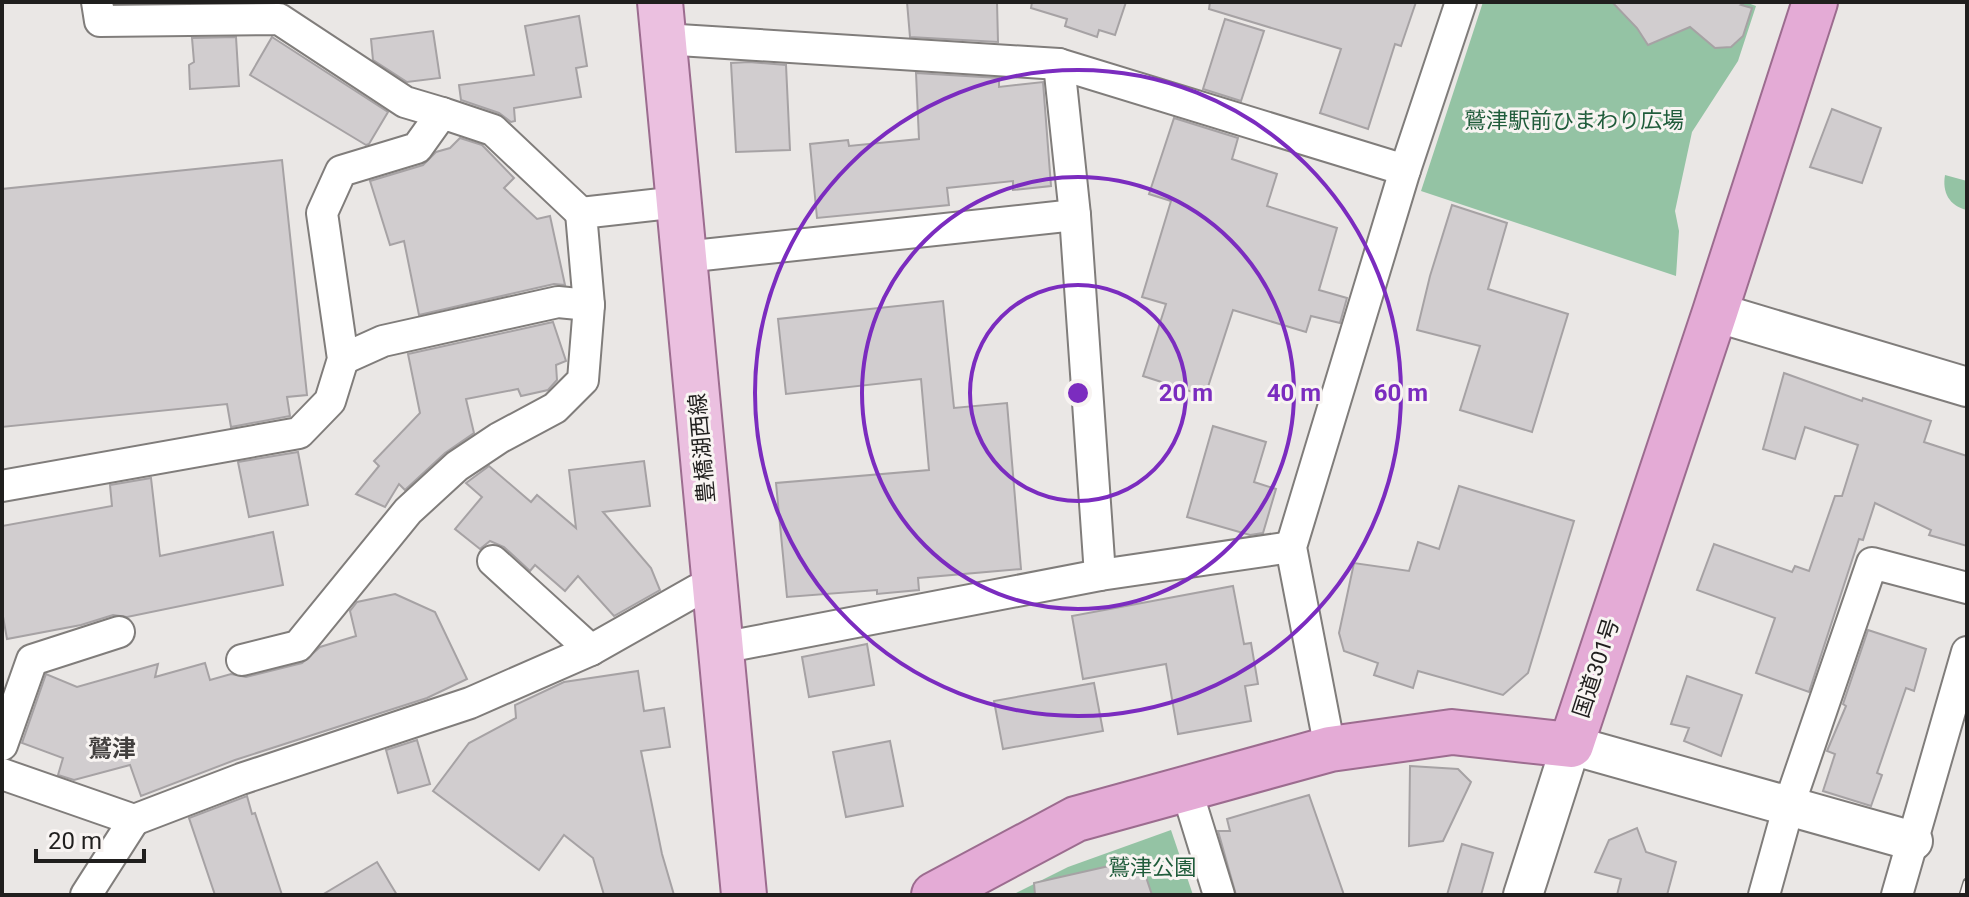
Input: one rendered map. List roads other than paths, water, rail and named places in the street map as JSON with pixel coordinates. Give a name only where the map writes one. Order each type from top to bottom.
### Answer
[{"type":"highway","name":"国道301号","points":[[934,895],[1076,819],[1330,749],[1452,732],[1571,745],[1815,2]]},
{"type":"main road","name":"豊橋湖西線","points":[[661,21],[744,895]]},
{"type":"street","points":[[97,2],[100,21],[279,19],[405,102],[493,130],[581,213],[589,305],[583,380],[555,408],[499,438],[457,466],[408,511],[298,646],[242,660]]},
{"type":"street","points":[[1330,749],[1291,547],[1405,170],[1461,2]]},
{"type":"street","points":[[661,21],[1059,64],[1405,170]]},
{"type":"street","points":[[1059,64],[1075,215],[1100,575]]},
{"type":"street","points":[[2,486],[299,433],[330,401],[343,359],[322,213],[341,171],[417,148],[442,113]]},
{"type":"street","points":[[581,213],[679,202]]},
{"type":"street","points":[[684,257],[1075,215]]},
{"type":"street","points":[[343,359],[383,341],[558,302],[589,305]]},
{"type":"street","points":[[1715,312],[1967,387]]},
{"type":"street","points":[[721,648],[1100,575],[1291,547]]},
{"type":"street","points":[[493,561],[591,650]]},
{"type":"street","points":[[1764,895],[1789,805],[1872,563],[1967,588]]},
{"type":"street","points":[[86,895],[134,820],[241,779],[470,703],[591,650],[697,590],[715,587]]},
{"type":"street","points":[[2,745],[32,660],[119,632]]},
{"type":"street","points":[[1897,895],[1967,652]]},
{"type":"street","points":[[1523,895],[1571,745],[1913,841]]},
{"type":"street","points":[[2,774],[134,820]]},
{"type":"street","points":[[1186,788],[1219,895]]},
{"type":"railway","points":[[1963,895],[1967,882]]},
{"type":"district","name":"鷲津","points":[[112,749]]},
{"type":"park label","name":"鷲津駅前ひまわり広場","points":[[1574,120]]},
{"type":"park label","name":"鷲津公園","points":[[1152,867]]}]
